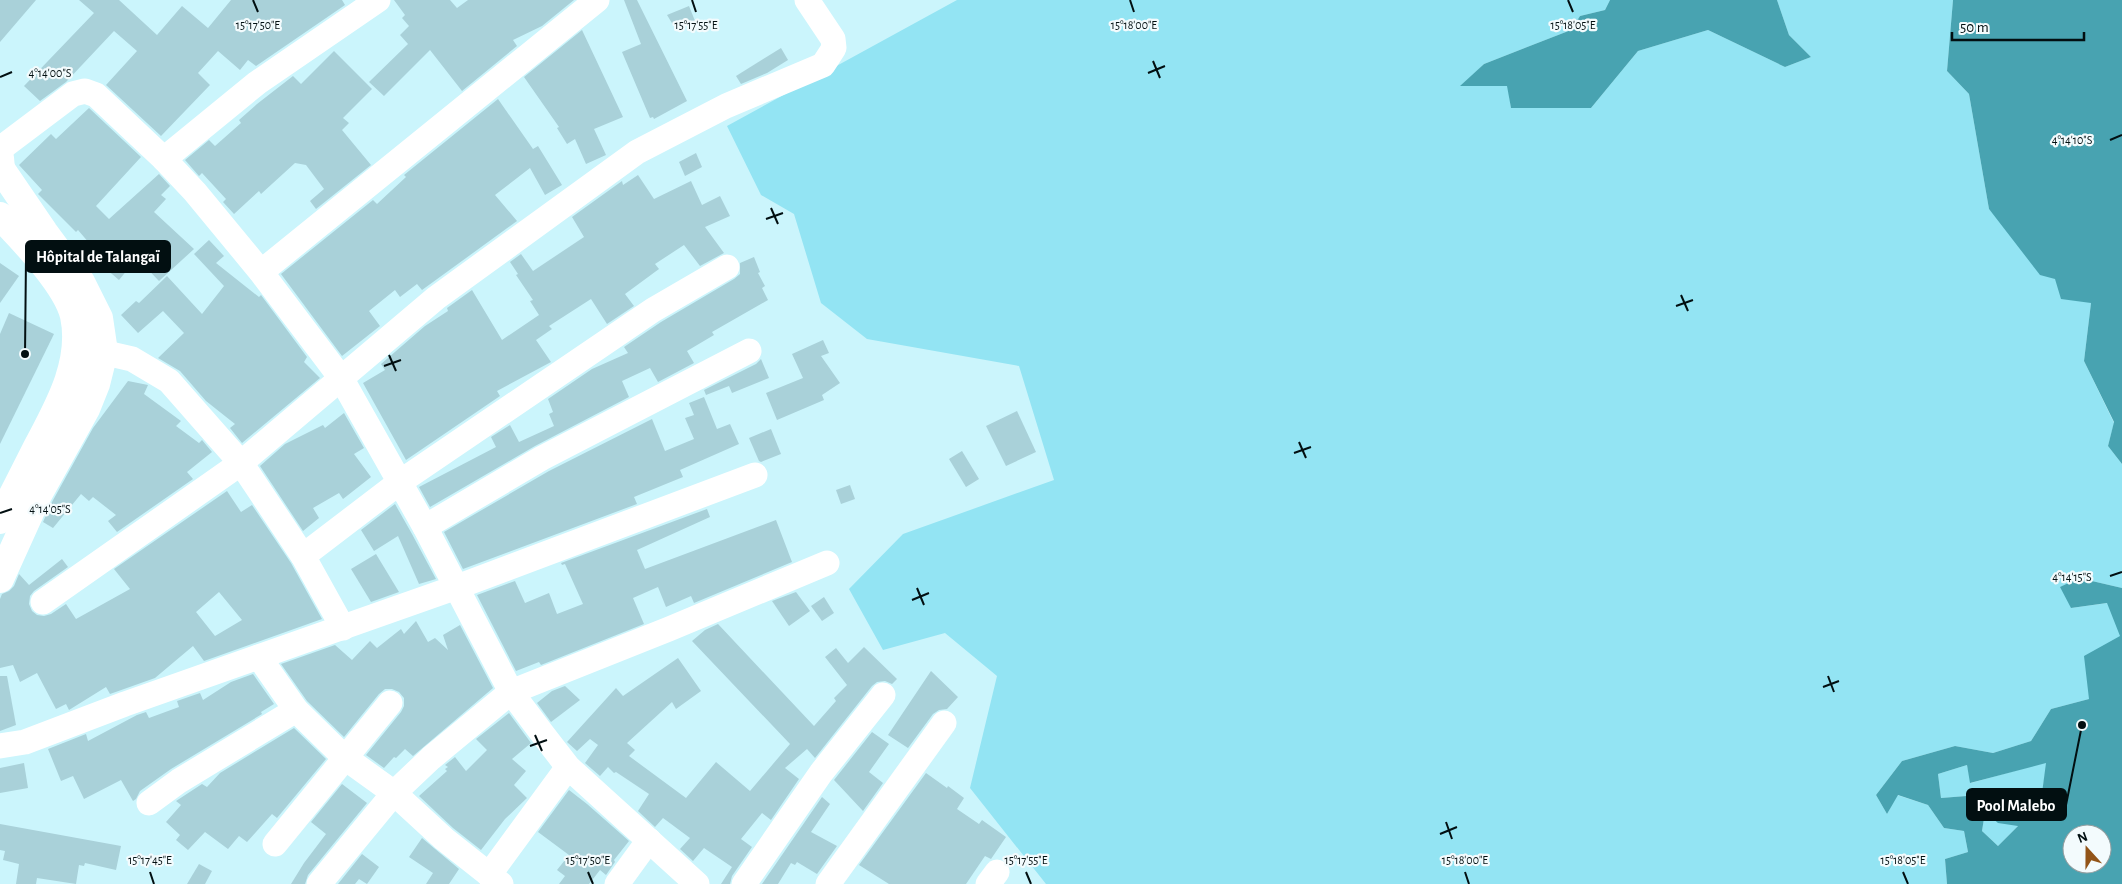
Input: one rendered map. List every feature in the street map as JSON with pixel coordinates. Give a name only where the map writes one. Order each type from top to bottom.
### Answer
[{"type":"main road","points":[[0,163],[44,232],[81,282],[99,318],[104,352],[96,384],[86,409],[38,495],[0,579]]},
{"type":"main road","points":[[0,216],[27,244],[61,288],[74,315],[76,346],[62,399],[0,520]]},
{"type":"street","points":[[164,159],[257,83],[378,0]]},
{"type":"street","points":[[261,272],[597,0]]},
{"type":"street","points":[[43,602],[241,463],[436,298],[637,152],[726,106],[823,65],[834,48],[833,39],[807,0]]},
{"type":"street","points":[[0,163],[73,94],[85,91],[96,96],[164,159],[195,192],[261,272],[340,378],[425,527],[511,692],[568,766],[697,884]]},
{"type":"street","points":[[303,556],[400,482],[653,310],[727,267]]},
{"type":"street","points":[[76,346],[132,359],[168,381],[241,463],[303,556],[342,628]]},
{"type":"street","points":[[425,527],[542,458],[749,350]]},
{"type":"street","points":[[0,746],[25,742],[125,704],[457,587],[755,475]]},
{"type":"street","points":[[319,884],[394,792],[431,758],[511,692],[670,629],[826,563]]},
{"type":"street","points":[[259,657],[296,710],[344,757],[394,792],[444,839],[495,879],[568,766]]},
{"type":"street","points":[[744,884],[821,773],[883,695]]},
{"type":"street","points":[[275,844],[344,757],[390,703]]},
{"type":"street","points":[[149,804],[179,781],[296,710]]},
{"type":"street","points":[[828,884],[944,723]]},
{"type":"street","points":[[617,884],[649,840]]},
{"type":"shaded area","points":[[957,0],[1610,0],[1605,10],[1580,16],[1571,30],[1484,64],[1461,86],[1508,86],[1511,108],[1591,108],[1638,51],[1708,30],[1785,67],[1811,57],[1789,35],[1777,0],[1953,0],[1947,71],[1969,94],[1989,209],[2055,279],[2091,303],[2084,361],[2114,423],[2108,446],[2122,464],[2122,588],[2079,578],[2071,608],[2108,603],[2121,636],[2089,699],[2051,709],[2031,741],[1993,753],[1955,746],[1902,761],[1876,795],[1887,814],[1897,795],[1928,805],[1944,828],[1964,831],[1968,852],[1945,859],[1947,884],[1046,884],[970,788],[997,676],[945,633],[883,650],[849,589],[903,534],[1054,480],[1019,366],[867,339],[821,303],[794,214],[761,195],[727,126]]},
{"type":"shaded area","points":[[1610,0],[1777,0],[1789,35],[1811,57],[1785,67],[1708,30],[1638,51],[1591,108],[1511,108],[1507,86],[1460,86],[1484,64],[1571,30],[1580,16],[1605,10]]},
{"type":"shaded area","points":[[1953,0],[2122,0],[2122,464],[2108,446],[2114,422],[2084,361],[2091,303],[2061,299],[2055,279],[2040,275],[1989,209],[1969,94],[1947,71]]},
{"type":"shaded area","points":[[2079,578],[2122,588],[2122,884],[1947,884],[1945,859],[1968,852],[1964,831],[1944,828],[1928,805],[1898,795],[1887,814],[1876,795],[1902,761],[1955,746],[1993,753],[2031,741],[2051,709],[2089,699],[2084,656],[2120,636],[2107,603],[2071,608],[2060,587]],"holes":[[[2046,763],[2042,793],[2006,805],[1979,795],[1941,798],[1938,774],[1967,765],[1970,783]],[[1985,812],[1998,823],[2018,826],[1998,846],[1982,831]]]},
{"type":"shaded area","points":[[2047,762],[2042,793],[2006,805],[1979,795],[1941,798],[1938,774],[1967,765],[1971,783]]},
{"type":"shaded area","points":[[1985,811],[2019,825],[1998,846],[1982,831]]},
{"type":"building","points":[[0,0],[36,0],[0,42]]},
{"type":"building","points":[[79,0],[119,0],[157,35],[182,6],[208,28],[231,0],[342,0],[345,5],[256,66],[248,60],[240,70],[218,51],[198,73],[210,85],[161,136],[106,85],[137,51],[114,31],[66,82],[40,101],[24,86],[94,13]]},
{"type":"building","points":[[394,0],[450,0],[457,8],[468,0],[574,0],[542,26],[513,40],[517,46],[462,91],[430,50],[384,96],[369,82],[408,44],[400,35],[409,26],[402,18],[405,15]]},
{"type":"building","points":[[624,0],[637,0],[687,101],[654,119],[653,117],[650,118],[622,52],[641,44]]},
{"type":"building","points":[[689,6],[695,21],[675,28],[667,15]]},
{"type":"building","points":[[582,30],[623,117],[594,129],[606,155],[586,164],[575,139],[567,144],[557,128],[559,127],[524,77]]},
{"type":"building","points":[[781,48],[788,60],[767,73],[741,84],[736,76]]},
{"type":"building","points":[[334,51],[372,89],[343,118],[349,123],[342,130],[371,165],[316,209],[310,201],[324,189],[306,165],[295,163],[261,194],[259,191],[234,214],[223,202],[226,199],[202,173],[199,176],[185,160],[209,140],[215,146],[241,123],[239,120],[293,76],[301,84]]},
{"type":"building","points":[[498,99],[533,149],[538,146],[562,185],[545,195],[530,168],[495,195],[517,221],[422,290],[417,284],[400,297],[395,290],[369,311],[380,326],[342,356],[281,274],[373,200],[377,204],[406,177],[404,175]]},
{"type":"building","points":[[89,108],[141,157],[96,206],[109,219],[159,174],[170,186],[161,195],[166,199],[154,212],[194,249],[159,281],[137,258],[119,280],[105,268],[108,264],[95,253],[96,251],[78,230],[76,232],[38,194],[42,190],[19,165],[51,134],[56,139]]},
{"type":"building","points":[[696,153],[702,167],[685,176],[679,162]]},
{"type":"building","points":[[638,175],[654,199],[691,181],[702,205],[720,196],[730,216],[705,227],[724,253],[700,266],[684,245],[655,264],[659,269],[625,294],[634,306],[607,324],[591,299],[549,326],[552,329],[536,340],[551,362],[497,391],[500,396],[406,460],[363,383],[385,370],[381,364],[425,326],[448,311],[447,308],[472,290],[502,340],[539,315],[530,301],[533,300],[516,275],[518,274],[510,262],[521,254],[533,271],[584,237],[572,217],[622,181],[623,185]]},
{"type":"building","points":[[209,240],[224,256],[216,263],[259,297],[261,295],[307,357],[304,362],[320,378],[242,443],[230,428],[235,424],[206,401],[180,371],[158,358],[184,333],[163,311],[138,333],[121,315],[136,301],[139,303],[167,276],[202,314],[224,286],[194,254]]},
{"type":"building","points":[[754,257],[760,272],[758,273],[765,286],[762,288],[768,300],[712,332],[714,335],[687,351],[694,363],[658,382],[650,368],[622,381],[629,397],[535,446],[430,507],[419,487],[496,447],[491,437],[510,425],[519,442],[554,426],[549,414],[553,412],[548,399],[592,369],[628,353],[624,347],[661,322],[734,279],[740,274],[740,263]]},
{"type":"building","points":[[0,263],[19,276],[0,303]]},
{"type":"building","points":[[9,313],[54,334],[0,444],[0,334]]},
{"type":"building","points":[[823,340],[829,353],[821,356],[840,383],[822,395],[824,400],[777,420],[766,393],[803,378],[792,354]]},
{"type":"building","points":[[761,359],[769,378],[732,393],[729,386],[706,395],[704,390],[756,364]]},
{"type":"building","points":[[128,381],[148,385],[144,394],[181,421],[176,426],[199,443],[202,440],[212,452],[187,472],[193,479],[117,532],[108,521],[116,515],[93,497],[89,501],[81,494],[53,528],[43,522],[52,502],[93,428]]},
{"type":"building","points":[[704,397],[717,429],[730,424],[739,444],[680,470],[683,477],[634,497],[637,504],[463,569],[444,532],[549,471],[652,419],[665,451],[694,439],[685,418],[694,415],[689,403]]},
{"type":"building","points":[[1017,411],[1036,452],[1006,466],[986,426]]},
{"type":"building","points":[[344,413],[364,448],[354,454],[371,477],[343,499],[339,493],[313,508],[319,518],[303,531],[260,466],[285,444],[323,425],[325,428]]},
{"type":"building","points":[[771,429],[781,454],[761,462],[749,438]]},
{"type":"building","points":[[962,451],[979,479],[966,487],[949,459]]},
{"type":"building","points":[[850,485],[855,499],[841,504],[836,490]]},
{"type":"building","points":[[227,491],[241,512],[252,505],[291,563],[322,619],[204,661],[193,646],[155,678],[110,694],[106,687],[69,710],[66,704],[56,709],[37,673],[20,682],[13,665],[0,668],[0,599],[2,594],[14,586],[19,574],[29,585],[62,559],[68,567],[34,591],[30,596],[29,604],[32,611],[37,615],[44,616],[51,614],[66,604],[76,619],[130,589],[114,569]],"holes":[[[219,592],[242,620],[215,636],[196,612]]]},
{"type":"building","points":[[395,504],[436,579],[419,584],[398,536],[374,551],[361,530]]},
{"type":"building","points":[[707,509],[710,517],[637,550],[645,569],[776,520],[792,562],[694,603],[691,596],[666,607],[658,587],[633,598],[644,624],[541,665],[539,662],[516,671],[477,595],[515,581],[525,603],[549,593],[557,614],[583,604],[565,564],[562,565],[561,563]]},
{"type":"building","points":[[376,554],[399,592],[371,602],[351,569]]},
{"type":"building","points":[[796,592],[810,611],[789,626],[772,601]]},
{"type":"building","points":[[824,597],[834,613],[822,621],[811,606]]},
{"type":"building","points":[[416,621],[428,642],[435,638],[448,650],[443,635],[460,625],[493,688],[413,756],[405,749],[384,768],[366,755],[401,712],[404,706],[404,698],[399,692],[385,689],[344,737],[307,701],[281,664],[335,645],[352,660],[370,641],[377,648],[401,629],[404,634]]},
{"type":"building","points":[[718,624],[814,726],[836,701],[834,698],[847,685],[825,657],[836,648],[848,663],[864,647],[897,679],[892,684],[885,681],[877,682],[872,686],[815,758],[807,749],[785,768],[799,779],[771,820],[762,813],[741,839],[752,847],[732,876],[730,884],[721,884],[732,867],[704,848],[693,861],[680,849],[690,838],[663,818],[655,827],[638,811],[649,794],[616,772],[614,773],[608,767],[600,776],[585,763],[598,745],[590,739],[577,751],[567,742],[616,688],[623,696],[678,658],[701,691],[676,709],[672,702],[627,743],[635,750],[629,756],[686,798],[716,762],[750,791],[790,744],[692,641],[705,630]]},
{"type":"building","points":[[931,671],[958,697],[947,709],[939,710],[933,714],[908,748],[888,735]]},
{"type":"building","points":[[253,674],[274,704],[261,712],[262,714],[171,769],[140,791],[133,801],[121,780],[84,799],[73,776],[61,781],[48,749],[86,734],[88,741],[137,715],[146,712],[149,718],[179,707],[177,701],[200,693],[203,700],[231,682]]},
{"type":"building","points":[[0,676],[7,676],[16,725],[0,731]]},
{"type":"building","points":[[565,686],[580,700],[551,722],[537,703],[552,691]]},
{"type":"building","points":[[509,713],[531,743],[512,759],[526,771],[514,785],[527,798],[505,819],[481,850],[453,828],[419,796],[447,771],[445,769],[448,767],[445,765],[455,757],[466,771],[487,750],[476,739]]},
{"type":"building","points":[[294,728],[326,759],[277,818],[272,814],[247,842],[239,836],[228,849],[205,832],[188,850],[176,840],[180,835],[166,822],[181,805],[176,801],[202,784],[207,787],[220,773]]},
{"type":"building","points":[[872,732],[889,744],[869,772],[883,783],[863,811],[834,780]]},
{"type":"building","points":[[24,763],[28,788],[0,793],[0,768]]},
{"type":"building","points":[[926,773],[964,798],[957,809],[979,824],[982,820],[1006,837],[991,859],[985,856],[966,884],[889,884],[859,865]]},
{"type":"building","points":[[342,784],[367,803],[308,875],[305,884],[291,884],[326,834],[311,822]]},
{"type":"building","points":[[569,790],[629,841],[614,860],[615,862],[606,875],[600,870],[589,884],[559,884],[565,876],[557,870],[569,855],[538,832]]},
{"type":"building","points":[[822,797],[830,804],[811,832],[837,846],[817,874],[797,862],[795,865],[791,863],[778,884],[762,884]]},
{"type":"building","points":[[0,824],[121,846],[116,870],[85,863],[84,866],[79,865],[76,884],[37,878],[36,884],[16,884],[19,864],[3,860],[5,851],[0,850]]},
{"type":"building","points":[[422,838],[459,869],[449,884],[426,884],[433,873],[409,857]]},
{"type":"building","points":[[362,854],[379,867],[367,884],[359,879],[355,884],[338,884]]},
{"type":"building","points":[[199,864],[212,871],[205,884],[187,884]]},
{"type":"place","name":"Hôpital de Talangaï","points":[[25,354]]},
{"type":"place","name":"Pool Malebo","points":[[2082,725]]}]
